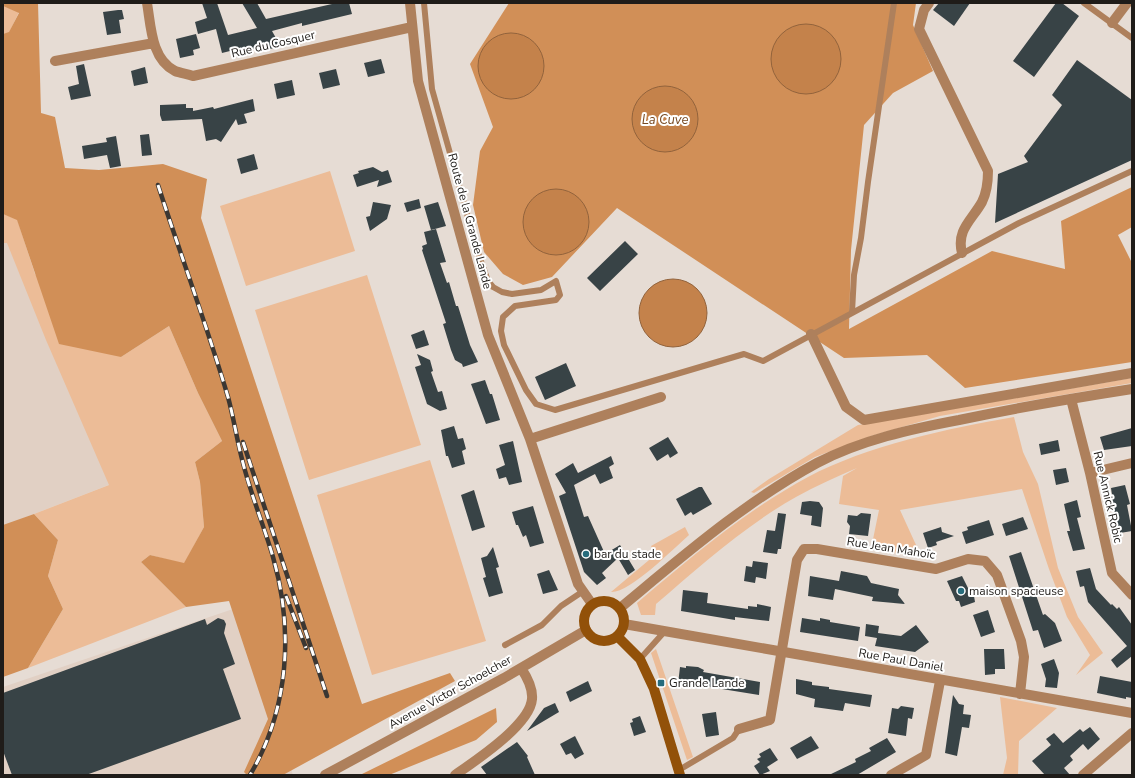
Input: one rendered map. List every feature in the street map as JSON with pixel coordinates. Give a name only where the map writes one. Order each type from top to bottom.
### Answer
[{"type":"street","name":"Rue du Cosquer","points":[[147,3],[154,43],[160,59],[174,70],[193,76],[412,27]]},
{"type":"street","name":"Route de la Grande Lande","points":[[410,3],[418,81],[488,335],[530,439],[578,584],[582,592],[592,604]]},
{"type":"street","points":[[929,3],[924,10],[919,30],[988,172],[987,187],[982,201],[963,230],[960,243],[962,252]]},
{"type":"street","points":[[1112,23],[1127,3]]},
{"type":"street","points":[[55,61],[154,43]]},
{"type":"street","points":[[811,334],[846,407],[864,420],[1132,373]]},
{"type":"street","points":[[620,608],[714,530],[761,496],[818,462],[864,444],[915,428],[1132,389]]},
{"type":"street","points":[[530,439],[661,397]]},
{"type":"street","name":"Rue Annick Robic","points":[[1071,399],[1090,473],[1112,573],[1132,595]]},
{"type":"street","points":[[1090,473],[1132,463]]},
{"type":"street","name":"Rue Jean Mahoïc","points":[[782,652],[797,560],[804,549],[817,549],[921,568],[936,569],[968,560],[985,561],[997,575],[1021,641],[1024,657],[1020,694]]},
{"type":"street","points":[[606,600],[620,608],[624,615],[624,624],[618,636],[609,641],[600,641],[592,637],[586,630],[583,621],[585,612],[592,604],[606,600]]},
{"type":"street","name":"Rue Paul Daniel","points":[[624,624],[1132,714]]},
{"type":"street","name":"Avenue Victor Schoelcher","points":[[325,775],[521,668],[586,630]]},
{"type":"street","points":[[618,636],[640,659],[654,690],[680,773]]},
{"type":"street","points":[[739,729],[770,720],[782,652]]},
{"type":"street","points":[[455,775],[485,754],[507,736],[530,707],[532,692],[521,668]]},
{"type":"street","points":[[891,775],[926,755],[940,681]]},
{"type":"street","points":[[1083,775],[1132,733]]},
{"type":"lane","points":[[424,3],[432,89],[485,275],[493,287],[502,292],[512,294],[541,290],[556,281],[560,295],[556,300],[515,306],[503,317],[501,331],[504,345],[526,390],[536,404],[555,410],[744,354],[763,361],[962,252],[1019,223],[1132,171]]},
{"type":"lane","points":[[852,312],[854,275],[861,238],[892,26],[894,3]]},
{"type":"lane","points":[[1084,3],[1132,38]]},
{"type":"lane","points":[[505,645],[542,625],[561,606],[582,592]]},
{"type":"lane","points":[[640,659],[655,639],[665,631]]},
{"type":"lane","points":[[680,773],[733,738],[739,729]]},
{"type":"shaded area","points":[[3,3],[38,3],[41,113],[55,117],[65,168],[99,170],[163,164],[207,179],[201,218],[362,704],[450,673],[455,681],[283,775],[247,775],[244,772],[268,719],[229,601],[186,607],[141,562],[150,555],[184,563],[204,527],[200,482],[195,462],[222,441],[198,393],[169,326],[121,357],[59,344],[17,220],[3,214],[3,34],[9,32],[19,13],[3,6]]},
{"type":"shaded area","points":[[509,3],[916,3],[913,25],[933,71],[893,93],[864,125],[851,250],[849,329],[992,251],[1065,269],[1061,221],[1132,187],[1132,227],[1118,235],[1132,263],[1132,362],[965,388],[927,355],[844,358],[617,208],[552,277],[523,285],[503,274],[484,252],[473,205],[480,151],[493,127],[470,64]]},
{"type":"shaded area","points":[[3,6],[19,12],[9,33],[3,34]]},
{"type":"shaded area","points":[[330,171],[355,251],[246,286],[220,206]]},
{"type":"shaded area","points":[[3,214],[17,219],[35,274],[121,357],[169,326],[198,393],[222,441],[195,462],[200,482],[204,527],[184,564],[150,555],[141,562],[186,607],[28,668],[63,609],[48,576],[58,540],[34,514],[109,485],[46,340],[7,243],[3,243]]},
{"type":"shaded area","points":[[3,223],[111,484],[3,526]]},
{"type":"shaded area","points":[[367,275],[421,445],[309,480],[255,310]]},
{"type":"shaded area","points":[[1132,378],[1132,383],[940,416],[871,436],[815,457],[754,493],[751,492],[769,479],[858,425]]},
{"type":"shaded area","points":[[1014,417],[1023,452],[1038,484],[1058,568],[1078,617],[1103,653],[1076,675],[1090,655],[1067,617],[1022,489],[900,510],[922,558],[871,549],[879,510],[839,504],[843,476],[857,468],[804,493],[759,520],[689,575],[656,604],[655,615],[641,615],[637,603],[678,569],[740,520],[785,490],[808,477],[831,466],[882,447],[936,433]]},
{"type":"shaded area","points":[[430,460],[486,641],[372,675],[317,495]]},
{"type":"shaded area","points":[[34,514],[58,540],[48,576],[63,609],[28,668],[3,677],[3,525]]},
{"type":"shaded area","points":[[685,527],[689,535],[651,569],[629,585],[611,592],[655,555],[651,546]]},
{"type":"shaded area","points":[[236,608],[293,775],[3,775],[3,687]]},
{"type":"shaded area","points":[[656,649],[693,757],[687,760],[651,653]]},
{"type":"shaded area","points":[[1000,697],[1057,708],[1019,741],[1018,775],[1003,775],[1007,758]]},
{"type":"shaded area","points":[[496,708],[497,722],[476,740],[389,775],[360,775]]},
{"type":"water","points":[[806,24],[825,30],[835,40],[841,59],[835,78],[825,88],[806,94],[787,88],[777,78],[771,59],[777,40],[787,30]]},
{"type":"water","points":[[504,33],[518,33],[530,38],[539,47],[544,59],[542,79],[535,90],[518,99],[504,99],[492,94],[483,85],[478,73],[478,59],[483,47],[492,38]]},
{"type":"water","name":"La Cuve","points":[[658,86],[672,86],[684,91],[693,100],[698,112],[696,132],[689,143],[672,152],[658,152],[646,147],[637,138],[632,126],[632,112],[637,100],[646,91]]},
{"type":"water","points":[[549,189],[563,189],[575,194],[584,203],[589,215],[587,235],[580,246],[563,255],[549,255],[537,250],[528,241],[523,229],[523,215],[528,203],[537,194]]},
{"type":"water","points":[[673,279],[686,282],[697,289],[704,300],[707,313],[704,326],[697,337],[686,344],[673,347],[660,344],[649,337],[642,326],[639,313],[642,300],[649,289],[660,282]]},
{"type":"building","points":[[202,3],[217,3],[228,35],[257,28],[242,3],[257,3],[266,19],[332,4],[331,3],[349,3],[352,14],[302,26],[302,23],[272,31],[281,47],[269,49],[267,45],[234,54],[230,51],[222,53],[216,29],[198,34],[195,22],[207,18]]},
{"type":"building","points":[[939,3],[970,3],[954,26],[933,10]]},
{"type":"building","points":[[1056,3],[1062,3],[1079,16],[1034,77],[1013,61]]},
{"type":"building","points":[[122,10],[124,19],[119,20],[121,33],[107,35],[103,12]]},
{"type":"building","points":[[196,34],[200,48],[193,50],[194,55],[180,58],[176,39]]},
{"type":"building","points":[[381,59],[385,73],[368,77],[364,63]]},
{"type":"building","points":[[1077,60],[1132,100],[1132,160],[995,223],[998,174],[1028,162],[1024,156],[1062,105],[1052,95]]},
{"type":"building","points":[[84,64],[91,96],[71,100],[68,87],[79,84],[76,66]]},
{"type":"building","points":[[145,67],[148,83],[134,86],[131,71]]},
{"type":"building","points":[[336,69],[340,85],[323,89],[319,73]]},
{"type":"building","points":[[292,80],[295,95],[277,99],[274,84]]},
{"type":"building","points":[[253,99],[255,111],[244,114],[247,123],[238,125],[236,119],[221,142],[216,139],[206,141],[202,119],[162,121],[160,115],[160,105],[186,104],[186,108],[193,108],[193,111],[213,107],[214,109]]},
{"type":"building","points":[[149,134],[152,155],[142,156],[140,135]]},
{"type":"building","points":[[116,136],[121,166],[110,168],[107,155],[84,159],[82,146],[107,142],[106,138]]},
{"type":"building","points":[[254,154],[258,169],[241,174],[237,159]]},
{"type":"building","points":[[373,167],[382,172],[388,170],[392,182],[377,187],[379,180],[357,187],[353,175],[359,173],[358,171]]},
{"type":"building","points":[[419,199],[421,208],[407,212],[404,203]]},
{"type":"building","points":[[373,202],[391,205],[387,219],[370,231],[366,217],[370,216]]},
{"type":"building","points":[[438,202],[446,226],[431,230],[424,206]]},
{"type":"building","points":[[436,229],[446,262],[440,263],[447,283],[449,282],[470,345],[478,362],[463,367],[462,364],[455,360],[451,350],[443,324],[446,323],[422,250],[422,246],[427,244],[424,232]]},
{"type":"building","points":[[625,241],[638,254],[600,291],[587,278]]},
{"type":"building","points":[[424,330],[429,345],[416,349],[411,335]]},
{"type":"building","points":[[417,354],[430,360],[433,371],[431,372],[438,392],[442,391],[447,409],[440,411],[427,404],[415,367],[421,365]]},
{"type":"building","points":[[566,363],[576,386],[545,400],[535,377]]},
{"type":"building","points":[[485,380],[490,394],[492,394],[500,420],[486,424],[471,384]]},
{"type":"building","points":[[454,426],[458,439],[463,438],[466,449],[462,451],[465,464],[452,468],[448,456],[446,456],[441,430]]},
{"type":"building","points":[[1132,428],[1132,446],[1104,450],[1100,437]]},
{"type":"building","points":[[668,437],[678,453],[670,458],[668,454],[657,461],[649,448]]},
{"type":"building","points":[[1058,440],[1060,451],[1041,455],[1039,444]]},
{"type":"building","points":[[513,441],[522,482],[509,485],[506,477],[499,479],[496,469],[505,465],[499,445]]},
{"type":"building","points":[[611,456],[614,464],[609,467],[613,478],[600,484],[595,474],[574,485],[584,517],[588,516],[605,554],[620,545],[635,570],[628,575],[618,558],[602,573],[606,578],[597,585],[584,572],[559,496],[566,493],[555,474],[573,463],[578,473]]},
{"type":"building","points":[[1066,468],[1069,482],[1056,485],[1053,470]]},
{"type":"building","points":[[1125,485],[1130,504],[1127,505],[1132,531],[1120,533],[1110,495],[1112,495],[1111,488]]},
{"type":"building","points":[[699,487],[702,487],[712,504],[693,515],[691,512],[685,516],[676,499]]},
{"type":"building","points":[[474,490],[485,527],[472,531],[461,495]]},
{"type":"building","points":[[1077,500],[1081,517],[1077,518],[1085,549],[1073,551],[1067,531],[1070,531],[1064,504]]},
{"type":"building","points":[[802,502],[819,502],[823,508],[821,527],[811,525],[812,516],[800,514]]},
{"type":"building","points":[[533,506],[544,543],[530,547],[526,535],[523,537],[518,525],[516,525],[512,512]]},
{"type":"building","points":[[778,513],[786,514],[781,549],[778,549],[777,554],[763,552],[767,530],[775,531]]},
{"type":"building","points":[[861,513],[871,514],[868,536],[849,534],[850,526],[847,522],[848,515],[857,516]]},
{"type":"building","points":[[1023,517],[1028,529],[1006,536],[1002,524]]},
{"type":"building","points":[[989,520],[994,535],[966,544],[962,532],[968,530],[967,527]]},
{"type":"building","points":[[941,527],[942,532],[954,536],[936,542],[937,545],[928,548],[923,533]]},
{"type":"building","points":[[493,547],[499,567],[496,568],[503,593],[489,597],[483,578],[486,577],[481,558],[487,556]]},
{"type":"building","points":[[1021,552],[1043,615],[1045,614],[1055,623],[1062,641],[1044,648],[1038,630],[1033,631],[1009,556]]},
{"type":"building","points":[[753,561],[768,563],[766,579],[756,577],[755,583],[744,581],[746,566],[752,567]]},
{"type":"building","points":[[1090,568],[1096,589],[1111,605],[1112,604],[1117,609],[1119,607],[1132,625],[1132,656],[1117,668],[1111,660],[1127,646],[1088,602],[1084,586],[1080,587],[1076,571]]},
{"type":"building","points":[[549,570],[558,590],[543,594],[537,574]]},
{"type":"building","points":[[841,571],[867,576],[871,583],[899,589],[898,595],[905,604],[872,601],[873,597],[835,589],[833,600],[808,596],[810,576],[839,581]]},
{"type":"building","name":"maison spacieuse","points":[[962,576],[970,592],[973,590],[975,602],[961,607],[959,601],[956,601],[947,581]]},
{"type":"building","points":[[683,590],[708,593],[707,603],[748,609],[748,606],[757,607],[757,604],[771,607],[769,621],[735,617],[735,620],[681,611]]},
{"type":"building","points":[[988,610],[995,632],[981,637],[973,615]]},
{"type":"building","points":[[218,618],[224,620],[226,624],[224,633],[235,664],[223,669],[241,719],[86,775],[12,775],[3,751],[3,693],[205,619],[207,625]]},
{"type":"building","points":[[802,618],[820,621],[820,618],[830,620],[830,622],[860,627],[858,641],[800,632]]},
{"type":"building","points":[[866,624],[879,626],[878,633],[901,636],[916,625],[929,642],[915,652],[875,646],[877,638],[865,636]]},
{"type":"building","points":[[984,649],[1004,649],[1005,669],[995,669],[995,674],[985,675]]},
{"type":"building","points":[[1054,659],[1059,673],[1057,688],[1045,687],[1046,679],[1041,664]]},
{"type":"building","points":[[686,666],[698,667],[704,670],[703,672],[760,682],[759,695],[691,684],[691,686],[678,684],[680,667],[686,668]]},
{"type":"building","points":[[1100,676],[1132,682],[1132,698],[1126,697],[1126,699],[1097,693]]},
{"type":"building","points":[[796,679],[812,682],[812,685],[829,687],[829,689],[872,695],[870,707],[845,703],[843,711],[814,707],[815,699],[796,694]]},
{"type":"building","points":[[588,681],[592,691],[570,702],[566,692]]},
{"type":"building","points":[[953,695],[959,704],[964,705],[963,714],[971,715],[969,728],[962,727],[957,756],[945,753]]},
{"type":"building","points":[[555,703],[559,712],[527,731],[544,708]]},
{"type":"building","points":[[901,706],[914,708],[912,719],[908,718],[906,736],[888,733],[892,708],[898,709]]},
{"type":"building","points":[[716,712],[719,735],[706,737],[702,714]]},
{"type":"building","points":[[640,716],[646,732],[634,736],[630,723],[633,722],[632,719]]},
{"type":"building","points":[[1090,727],[1100,739],[1088,750],[1083,744],[1070,756],[1073,760],[1064,768],[1070,775],[1045,775],[1032,761],[1051,745],[1046,739],[1054,733],[1063,743],[1080,729],[1083,732]]},
{"type":"building","points":[[575,736],[584,754],[575,759],[571,753],[566,755],[560,744]]},
{"type":"building","points":[[811,736],[819,748],[797,759],[790,748]]},
{"type":"building","points":[[887,738],[896,752],[857,775],[829,775],[856,762],[855,759],[871,751],[869,748]]},
{"type":"building","points":[[517,742],[528,756],[527,757],[535,775],[487,775],[481,767]]},
{"type":"building","points":[[770,748],[778,760],[767,767],[770,771],[760,775],[754,766],[760,762],[757,759],[761,757],[759,754]]},
{"type":"railway","points":[[158,185],[228,397],[246,475],[273,557],[280,585],[284,613],[285,641],[284,669],[280,696],[273,723],[263,750],[250,775]]},
{"type":"railway","points":[[243,442],[327,696]]},
{"type":"railway","points":[[286,596],[306,648]]},
{"type":"place","name":"bar du stade","points":[[586,554]]},
{"type":"place","name":"maison spacieuse","points":[[961,591]]},
{"type":"place","name":"Grande Lande","points":[[661,683]]}]
